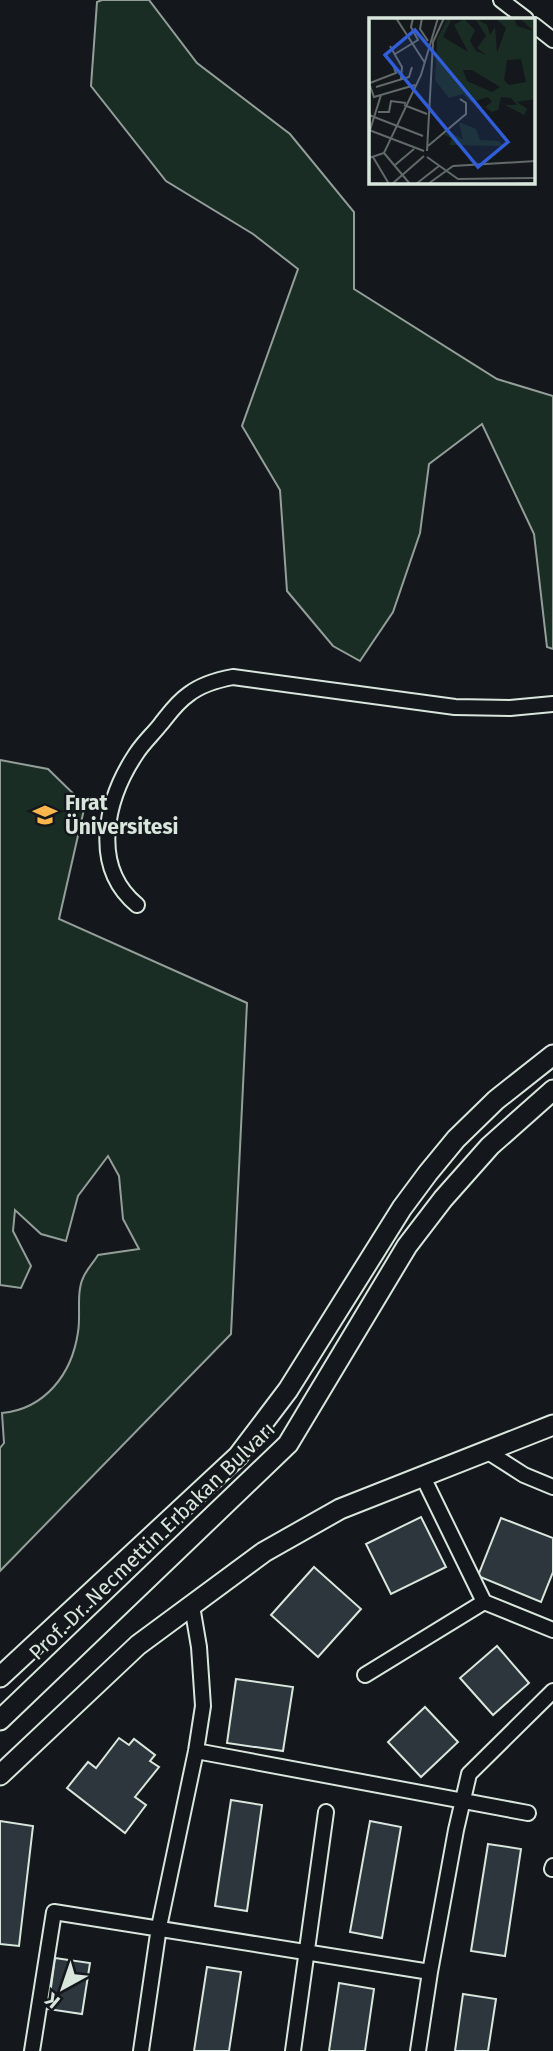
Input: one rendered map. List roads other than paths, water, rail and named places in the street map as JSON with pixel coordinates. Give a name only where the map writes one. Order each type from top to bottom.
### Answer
[{"type":"main road","name":"Prof. Dr. Necmettin Erbakan Bulvarı","points":[[0,1677],[238,1456],[288,1391],[402,1208],[428,1173],[456,1139],[496,1100],[553,1055]]},
{"type":"main road","name":"Prof. Dr. Necmettin Erbakan Bulvarı","points":[[0,1720],[288,1444],[407,1246],[443,1199],[490,1146],[553,1090]]},
{"type":"main road","points":[[0,1775],[138,1645],[264,1552],[340,1509],[553,1425]]},
{"type":"street","points":[[500,0],[525,18]]},
{"type":"street","points":[[536,27],[553,40]]},
{"type":"street","points":[[136,905],[114,878],[108,858],[107,838],[114,801],[128,766],[148,737],[178,702],[201,686],[233,677],[455,707],[510,709],[553,704]]},
{"type":"street","points":[[485,1450],[524,1475],[553,1487]]},
{"type":"street","points":[[423,1477],[484,1602],[553,1630]]},
{"type":"street","points":[[365,1675],[484,1602]]},
{"type":"street","points":[[141,2051],[159,1927],[203,1706],[199,1647],[192,1606]]},
{"type":"street","points":[[418,2051],[430,1972],[469,1774],[553,1691]]},
{"type":"street","points":[[196,1751],[528,1813]]},
{"type":"street","points":[[293,2051],[326,1812]]},
{"type":"street","points":[[32,2051],[54,1912],[430,1972]]},
{"type":"place","name":"Fırat Üniversitesi","points":[[45,815]]}]
